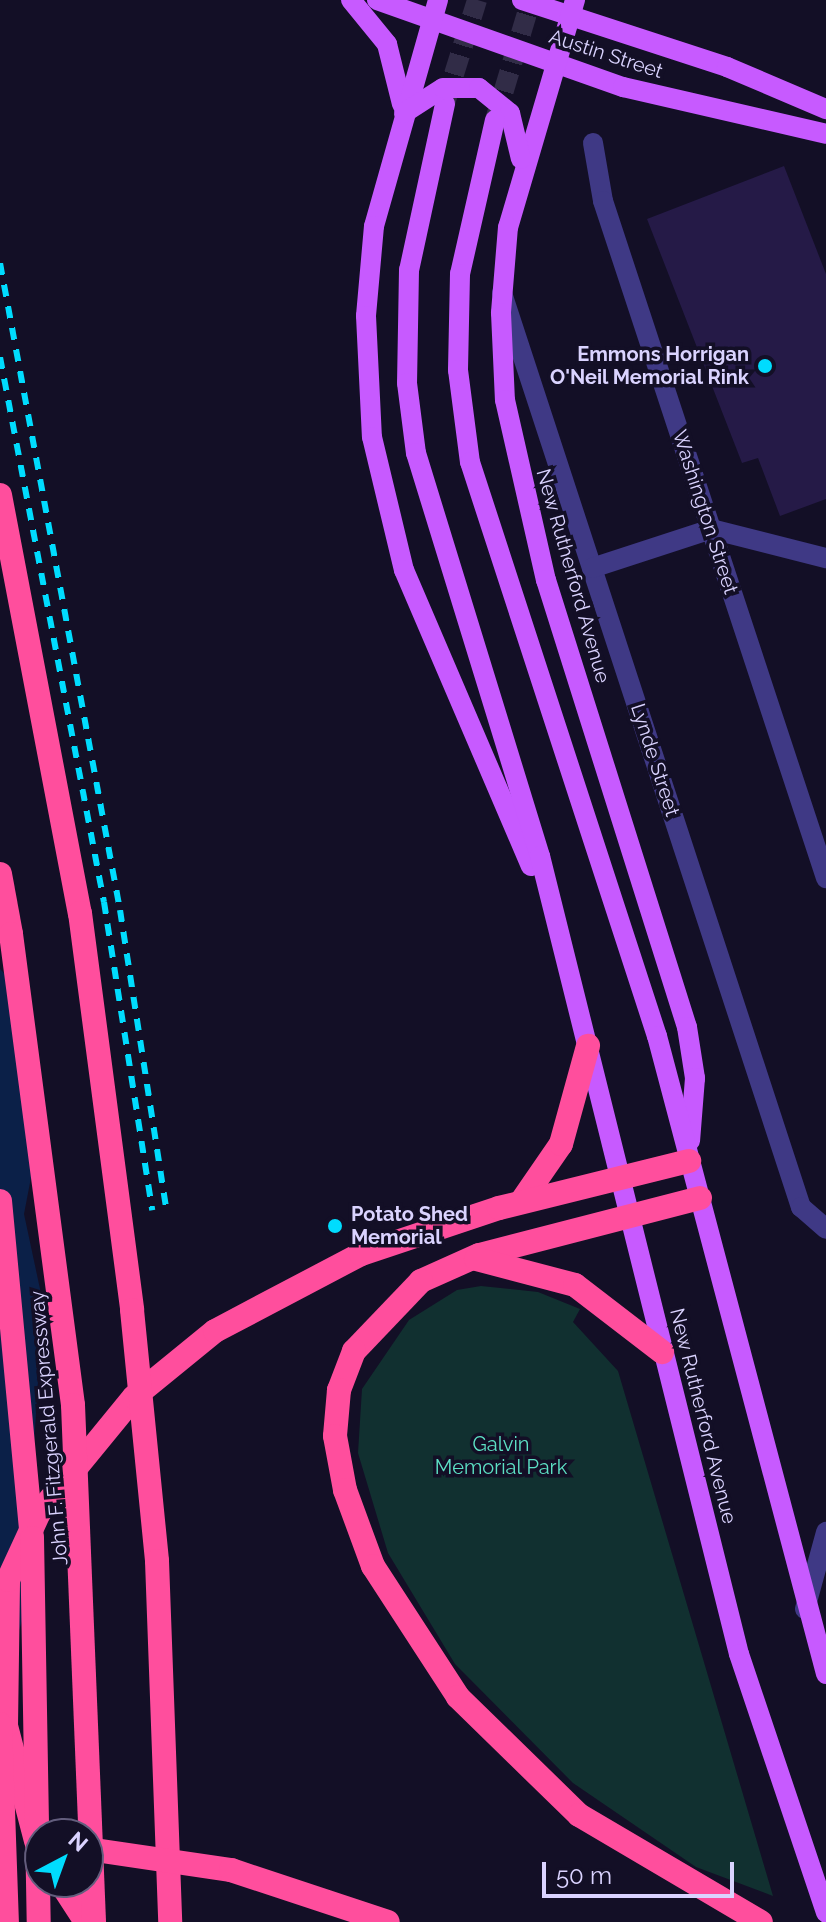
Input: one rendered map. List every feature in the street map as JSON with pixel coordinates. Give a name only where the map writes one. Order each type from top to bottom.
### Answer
[{"type":"highway","points":[[0,495],[80,913],[138,1357],[157,1561],[170,1922]]},
{"type":"highway","points":[[0,874],[11,934]]},
{"type":"highway","points":[[0,901],[11,934]]},
{"type":"highway","name":"John F. Fitzgerald Expressway","points":[[11,934],[73,1405],[94,1922]]},
{"type":"highway","points":[[521,1202],[561,1144],[588,1046]]},
{"type":"highway","points":[[7,1922],[3,1725],[8,1580],[53,1493],[134,1397],[215,1331],[361,1254],[521,1202],[689,1161]]},
{"type":"highway","points":[[700,1198],[470,1258],[398,1298],[362,1338],[343,1376],[335,1436],[365,1547],[423,1651],[528,1769],[635,1854],[761,1922]]},
{"type":"highway","points":[[0,1201],[32,1538],[39,1922]]},
{"type":"highway","points":[[470,1258],[575,1285],[662,1352]]},
{"type":"highway","points":[[3,1725],[32,1818]]},
{"type":"highway","points":[[0,1838],[24,1842]]},
{"type":"highway","points":[[104,1851],[231,1870],[388,1922]]},
{"type":"highway","points":[[70,1898],[86,1922]]},
{"type":"highway","points":[[0,1918],[16,1922]]},
{"type":"main road","points":[[351,0],[392,55],[401,116],[443,88],[484,90],[515,122],[520,175]]},
{"type":"main road","name":"Austin Street","points":[[377,0],[436,10],[555,63],[785,130],[826,134]]},
{"type":"main road","name":"Austin Street","points":[[522,0],[573,7],[826,109]]},
{"type":"main road","name":"New Rutherford Avenue","points":[[573,7],[520,175],[501,290],[505,400],[527,512],[693,1053],[689,1161]]},
{"type":"main road","name":"New Rutherford Avenue","points":[[436,10],[381,182],[367,296],[377,470],[436,654],[558,924]]},
{"type":"main road","name":"New Rutherford Avenue","points":[[445,104],[410,258],[413,430],[433,524],[558,924],[662,1352],[753,1702],[826,1913]]},
{"type":"main road","name":"New Rutherford Avenue","points":[[495,120],[460,274],[458,370],[468,451],[650,1012],[805,1609],[826,1674]]},
{"type":"street","name":"Washington Street","points":[[593,143],[603,201],[826,878]]},
{"type":"street","name":"Lynde Street","points":[[501,290],[801,1207],[821,1227]]},
{"type":"street","points":[[592,568],[711,529],[826,558]]},
{"type":"street","points":[[805,1609],[826,1532]]},
{"type":"green space","name":"Galvin Memorial Park","points":[[481,1286],[538,1292],[580,1309],[573,1322],[618,1371],[773,1896],[696,1867],[573,1783],[455,1664],[388,1553],[358,1453],[362,1389],[409,1320],[457,1290]]},
{"type":"water","points":[[0,969],[10,979],[33,1167],[24,1214],[43,1303],[23,1618],[0,1689]]},
{"type":"building","name":"Emmons Horrigan O'Neil Memorial Rink","points":[[784,166],[826,274],[826,499],[780,516],[758,458],[742,463],[647,219]]},
{"type":"tunnel","points":[[445,103],[477,0]]},
{"type":"tunnel","points":[[495,120],[531,0]]},
{"type":"railway","points":[[0,263],[120,910],[166,1208]]},
{"type":"railway","points":[[0,357],[104,902],[152,1210]]},
{"type":"place","name":"Emmons Horrigan O'Neil Memorial Rink","points":[[765,366]]},
{"type":"place","name":"Potato Shed Memorial","points":[[335,1226]]}]
